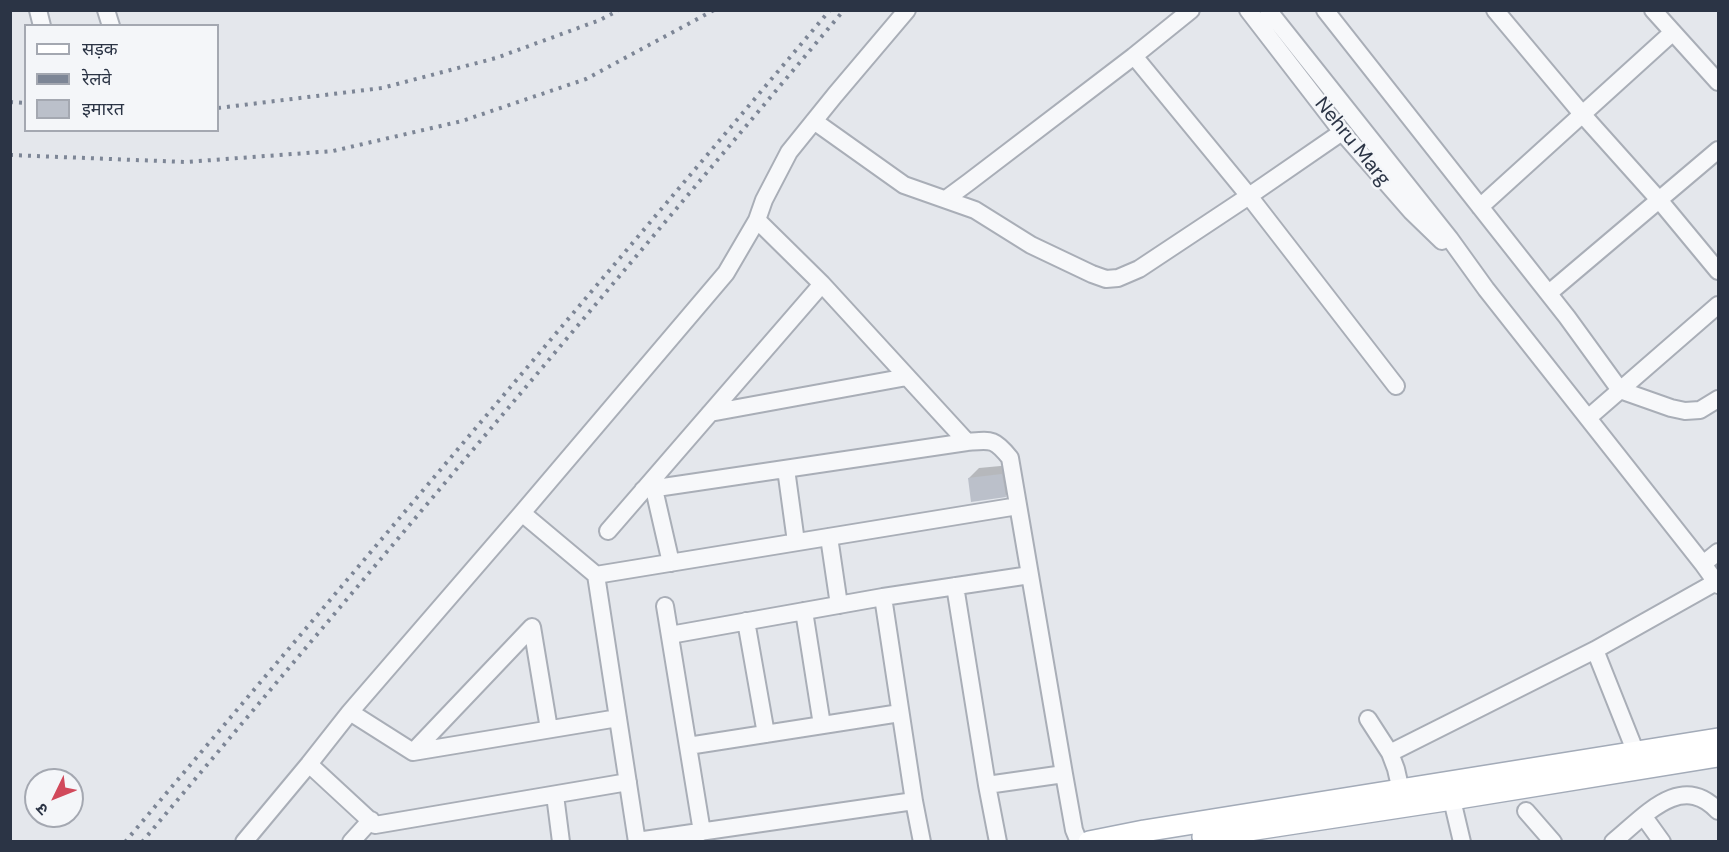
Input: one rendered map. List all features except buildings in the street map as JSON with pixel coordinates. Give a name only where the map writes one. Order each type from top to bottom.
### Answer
[{"type":"main road","points":[[1171,842],[1401,791],[1450,791],[1636,753],[1719,739]]},
{"type":"main road","points":[[1089,842],[1144,831],[1283,817],[1450,791],[1719,756]]},
{"type":"street","points":[[244,842],[350,712],[726,273],[757,220],[764,200],[789,152],[906,10]]},
{"type":"street","points":[[945,199],[1191,10]]},
{"type":"street","name":"Nehru Marg","points":[[1248,10],[1342,132],[1419,220],[1468,263]]},
{"type":"street","points":[[1268,10],[1717,583],[1595,650],[1390,753]]},
{"type":"street","points":[[1495,10],[1719,271]]},
{"type":"street","points":[[1653,10],[1715,72]]},
{"type":"street","points":[[1329,12],[1549,293],[1620,390],[1685,411],[1700,410],[1719,399]]},
{"type":"street","points":[[1480,207],[1673,32]]},
{"type":"street","points":[[1134,56],[1249,196],[1396,386]]},
{"type":"street","points":[[814,121],[904,185],[975,210],[1031,245],[1106,279],[1118,278],[1139,269],[1342,132]]},
{"type":"street","points":[[1549,293],[1719,150]]},
{"type":"street","points":[[757,220],[822,284],[967,442]]},
{"type":"street","points":[[608,531],[649,490],[710,413],[822,284]]},
{"type":"street","points":[[1588,418],[1719,305]]},
{"type":"street","points":[[710,413],[907,377]]},
{"type":"street","points":[[649,490],[967,442],[988,440],[999,445],[1010,458],[1064,774],[1078,842]]},
{"type":"street","points":[[786,469],[796,542]]},
{"type":"street","points":[[649,490],[670,563]]},
{"type":"street","points":[[596,575],[1018,506]]},
{"type":"street","points":[[522,513],[596,575],[637,841],[914,801]]},
{"type":"street","points":[[829,537],[839,605]]},
{"type":"street","points":[[1703,564],[1719,552]]},
{"type":"street","points":[[670,635],[883,597],[1030,575]]},
{"type":"street","points":[[955,586],[998,842]]},
{"type":"street","points":[[883,597],[922,842]]},
{"type":"street","points":[[665,606],[702,832]]},
{"type":"street","points":[[804,611],[822,725]]},
{"type":"street","points":[[747,621],[766,734]]},
{"type":"street","points":[[412,752],[532,627],[549,729]]},
{"type":"street","points":[[1595,650],[1636,753]]},
{"type":"street","points":[[350,712],[412,752],[618,718]]},
{"type":"street","points":[[688,746],[900,713]]},
{"type":"street","points":[[1368,719],[1390,753],[1401,791]]},
{"type":"street","points":[[309,764],[375,825],[628,782]]},
{"type":"street","points":[[987,785],[1064,774]]},
{"type":"street","points":[[1450,791],[1462,842]]},
{"type":"street","points":[[1613,842],[1662,802],[1675,796],[1690,794],[1710,802],[1719,811]]},
{"type":"street","points":[[555,795],[561,842]]},
{"type":"street","points":[[1526,811],[1552,842]]},
{"type":"street","points":[[1644,817],[1662,842]]},
{"type":"street","points":[[351,842],[371,820]]},
{"type":"railway","points":[[219,108],[382,88],[496,58],[600,20],[619,10]]},
{"type":"railway","points":[[10,155],[186,162],[333,151],[462,121],[586,79],[714,10]]},
{"type":"railway","points":[[125,842],[830,10]]},
{"type":"railway","points":[[142,842],[844,10]]},
{"type":"railway","points":[[10,102],[24,103]]}]
